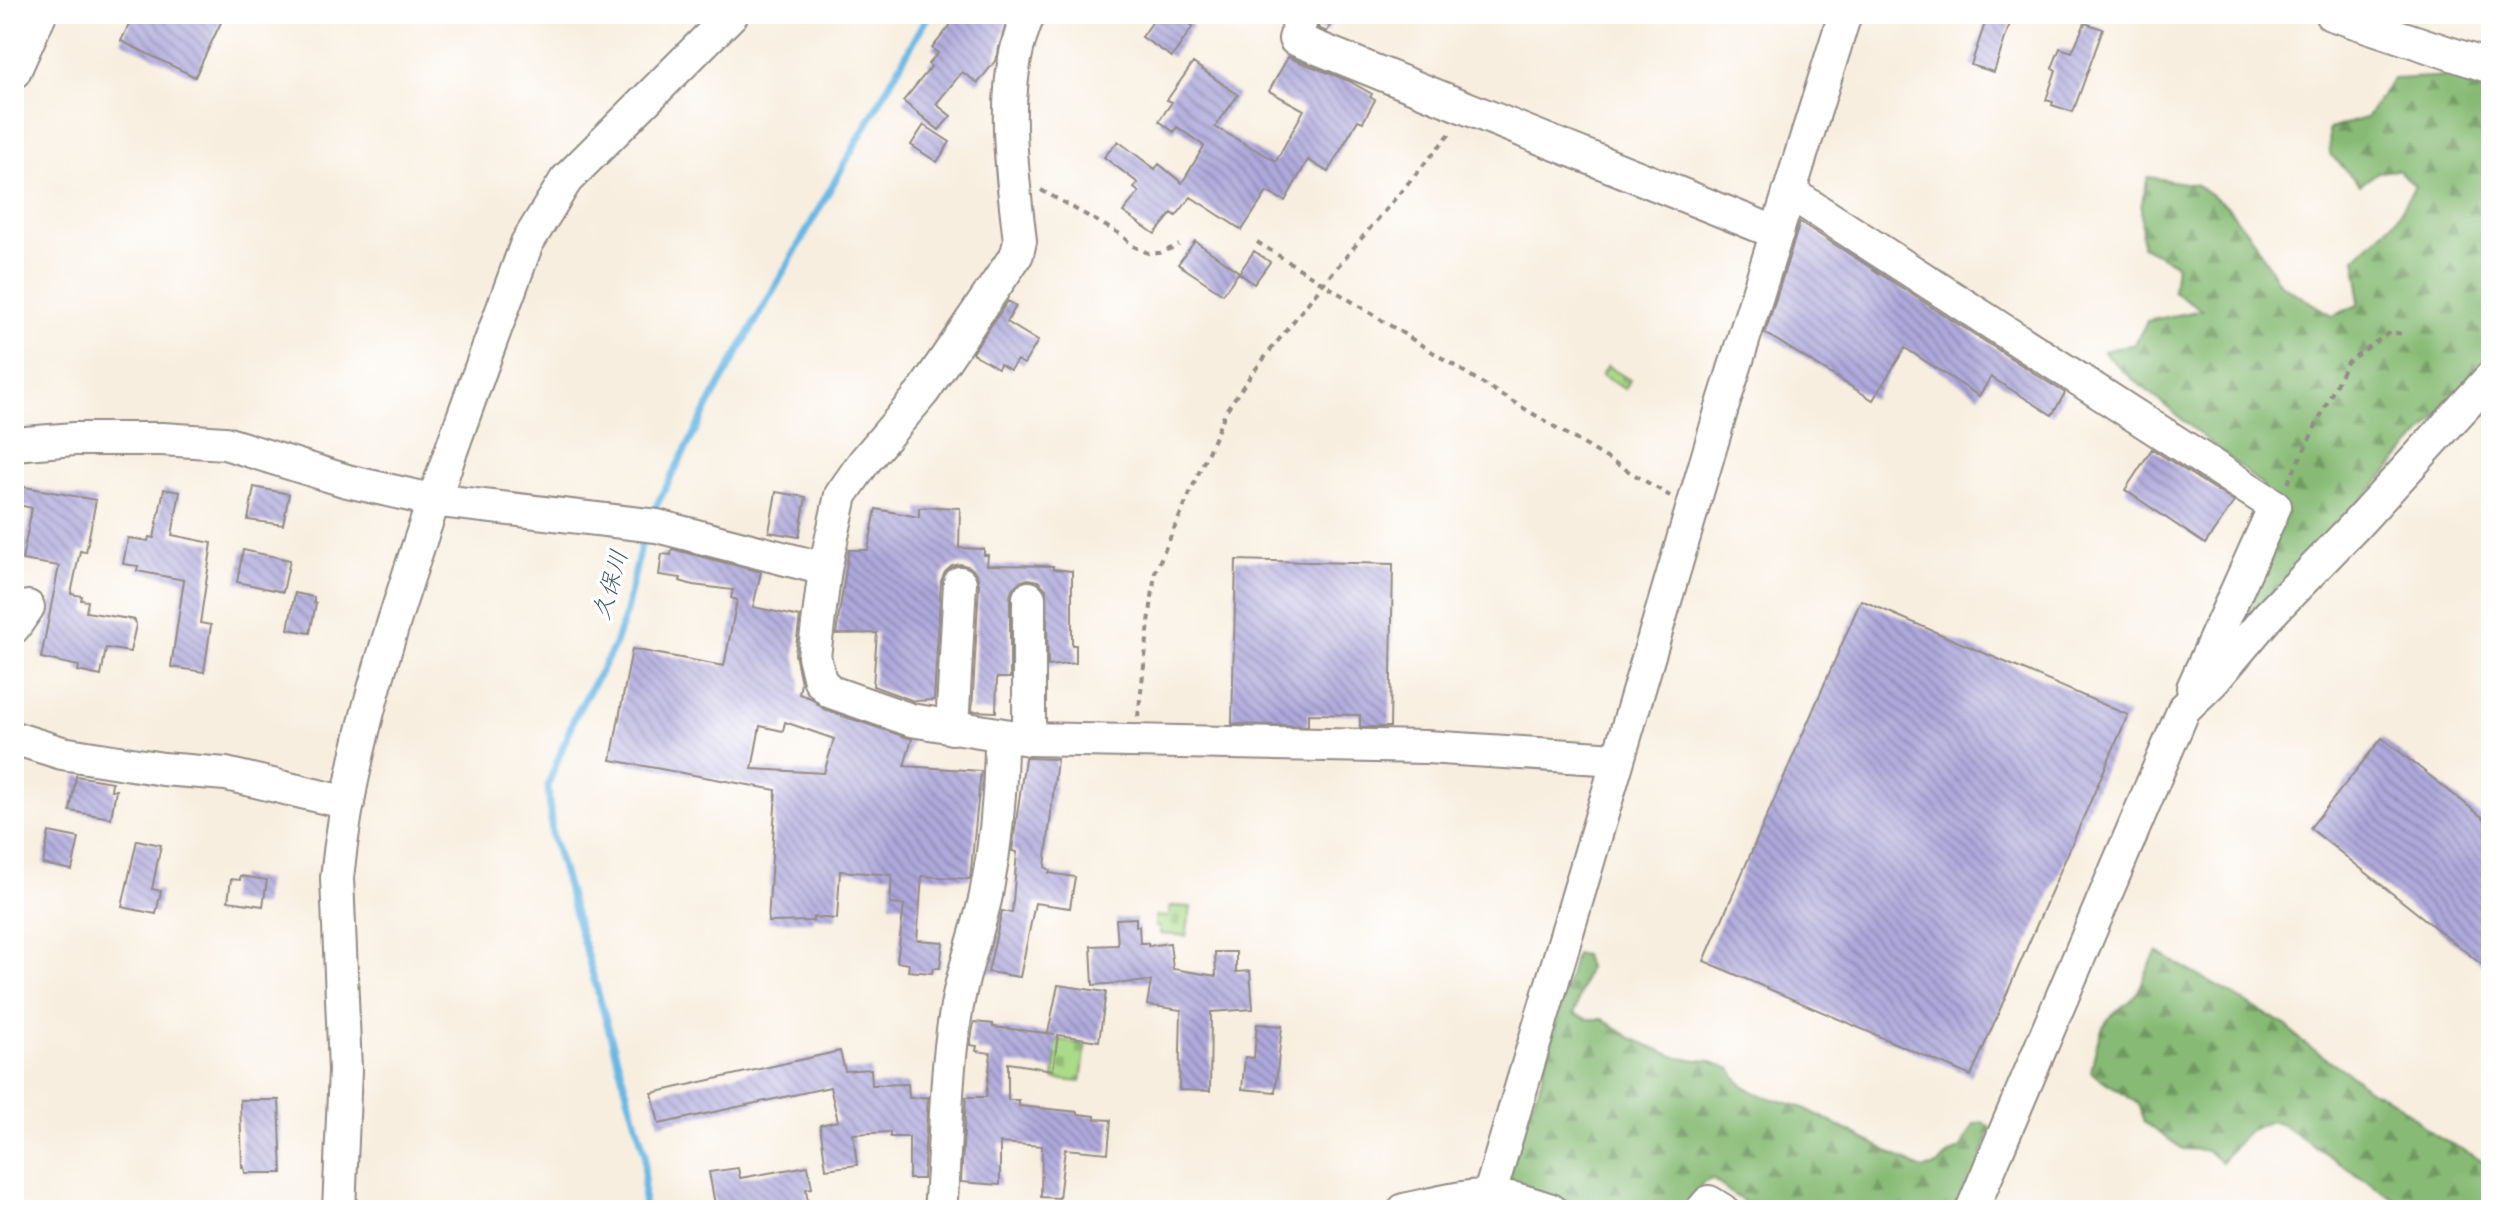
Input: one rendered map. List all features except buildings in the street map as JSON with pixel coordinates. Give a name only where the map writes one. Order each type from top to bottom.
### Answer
[{"type":"street","points":[[14,72],[40,14]]},
{"type":"street","points":[[339,1210],[345,1070],[337,878],[348,803],[368,705],[432,500],[527,243],[545,212],[566,180],[732,14]]},
{"type":"street","points":[[1029,14],[1021,31],[1009,93],[1020,241],[1017,254],[923,392],[849,481],[836,511],[825,569],[814,656],[820,681],[831,692],[911,720],[1015,738],[1426,747],[1617,759]]},
{"type":"street","points":[[1303,14],[1295,39],[1777,233]]},
{"type":"street","points":[[1487,1203],[1617,759],[1845,14]]},
{"type":"street","points":[[2331,14],[2491,67]]},
{"type":"street","points":[[1789,192],[2275,506],[2184,709],[1988,1166],[1972,1210]]},
{"type":"street","points":[[2184,709],[2491,377]]},
{"type":"street","points":[[14,444],[89,439],[225,443],[347,481],[432,500],[643,524],[825,569]]},
{"type":"street","points":[[952,728],[960,583]]},
{"type":"street","points":[[940,1210],[945,1162],[946,1073],[959,995],[986,896],[1015,738],[1029,598]]},
{"type":"street","points":[[14,738],[62,753],[163,769],[226,774],[348,803]]},
{"type":"street","points":[[1404,1210],[1468,1197],[1487,1203],[1513,1198],[1551,1210]]},
{"type":"street","points":[[1702,1210],[1709,1202],[1722,1210]]},
{"type":"path","points":[[1136,740],[1155,572],[1227,409],[1322,285],[1454,128],[1465,107]]},
{"type":"path","points":[[1014,174],[1148,253],[1160,253],[1179,245]]},
{"type":"path","points":[[1257,242],[1322,285],[1692,510]]},
{"type":"path","points":[[2275,506],[2347,362],[2390,332],[2402,334]]},
{"type":"green space","points":[[2474,75],[2491,91],[2491,361],[2480,369],[2242,634],[2226,615],[2263,486],[2103,351],[2135,344],[2147,321],[2202,310],[2173,291],[2176,264],[2142,246],[2141,205],[2148,177],[2197,185],[2226,205],[2254,241],[2279,283],[2333,316],[2358,305],[2355,258],[2397,218],[2415,186],[2398,170],[2378,172],[2360,185],[2330,154],[2329,129],[2366,118],[2393,79]]},
{"type":"green space","points":[[1607,366],[1630,380],[1625,389],[1601,375]]},
{"type":"green space","points":[[1170,906],[1191,907],[1186,936],[1160,934],[1160,928],[1155,927],[1156,916],[1169,917]]},
{"type":"green space","points":[[2157,952],[2287,1026],[2302,1042],[2368,1089],[2395,1101],[2434,1135],[2473,1155],[2491,1169],[2491,1210],[2411,1210],[2280,1124],[2270,1121],[2248,1131],[2221,1162],[2207,1150],[2183,1149],[2144,1122],[2138,1104],[2091,1072],[2104,1025],[2134,997]]},
{"type":"green space","points":[[1575,954],[1584,955],[1588,968],[1574,1014],[1587,1019],[1602,1019],[1631,1038],[1678,1058],[1710,1061],[1731,1069],[1746,1087],[1755,1092],[1808,1110],[1922,1169],[1938,1166],[1949,1154],[1961,1148],[1974,1124],[1983,1122],[1991,1129],[1963,1210],[1755,1210],[1712,1179],[1704,1182],[1682,1210],[1581,1210],[1508,1189],[1512,1160],[1522,1126],[1539,1087]]},
{"type":"green space","points":[[1054,1039],[1086,1045],[1081,1082],[1054,1079]]},
{"type":"waterway","name":"久保川","points":[[650,518],[714,395],[929,14]]},
{"type":"waterway","name":"久保川","points":[[643,1210],[645,1154],[552,835],[548,785],[574,718],[614,647],[626,611],[644,533]]}]
